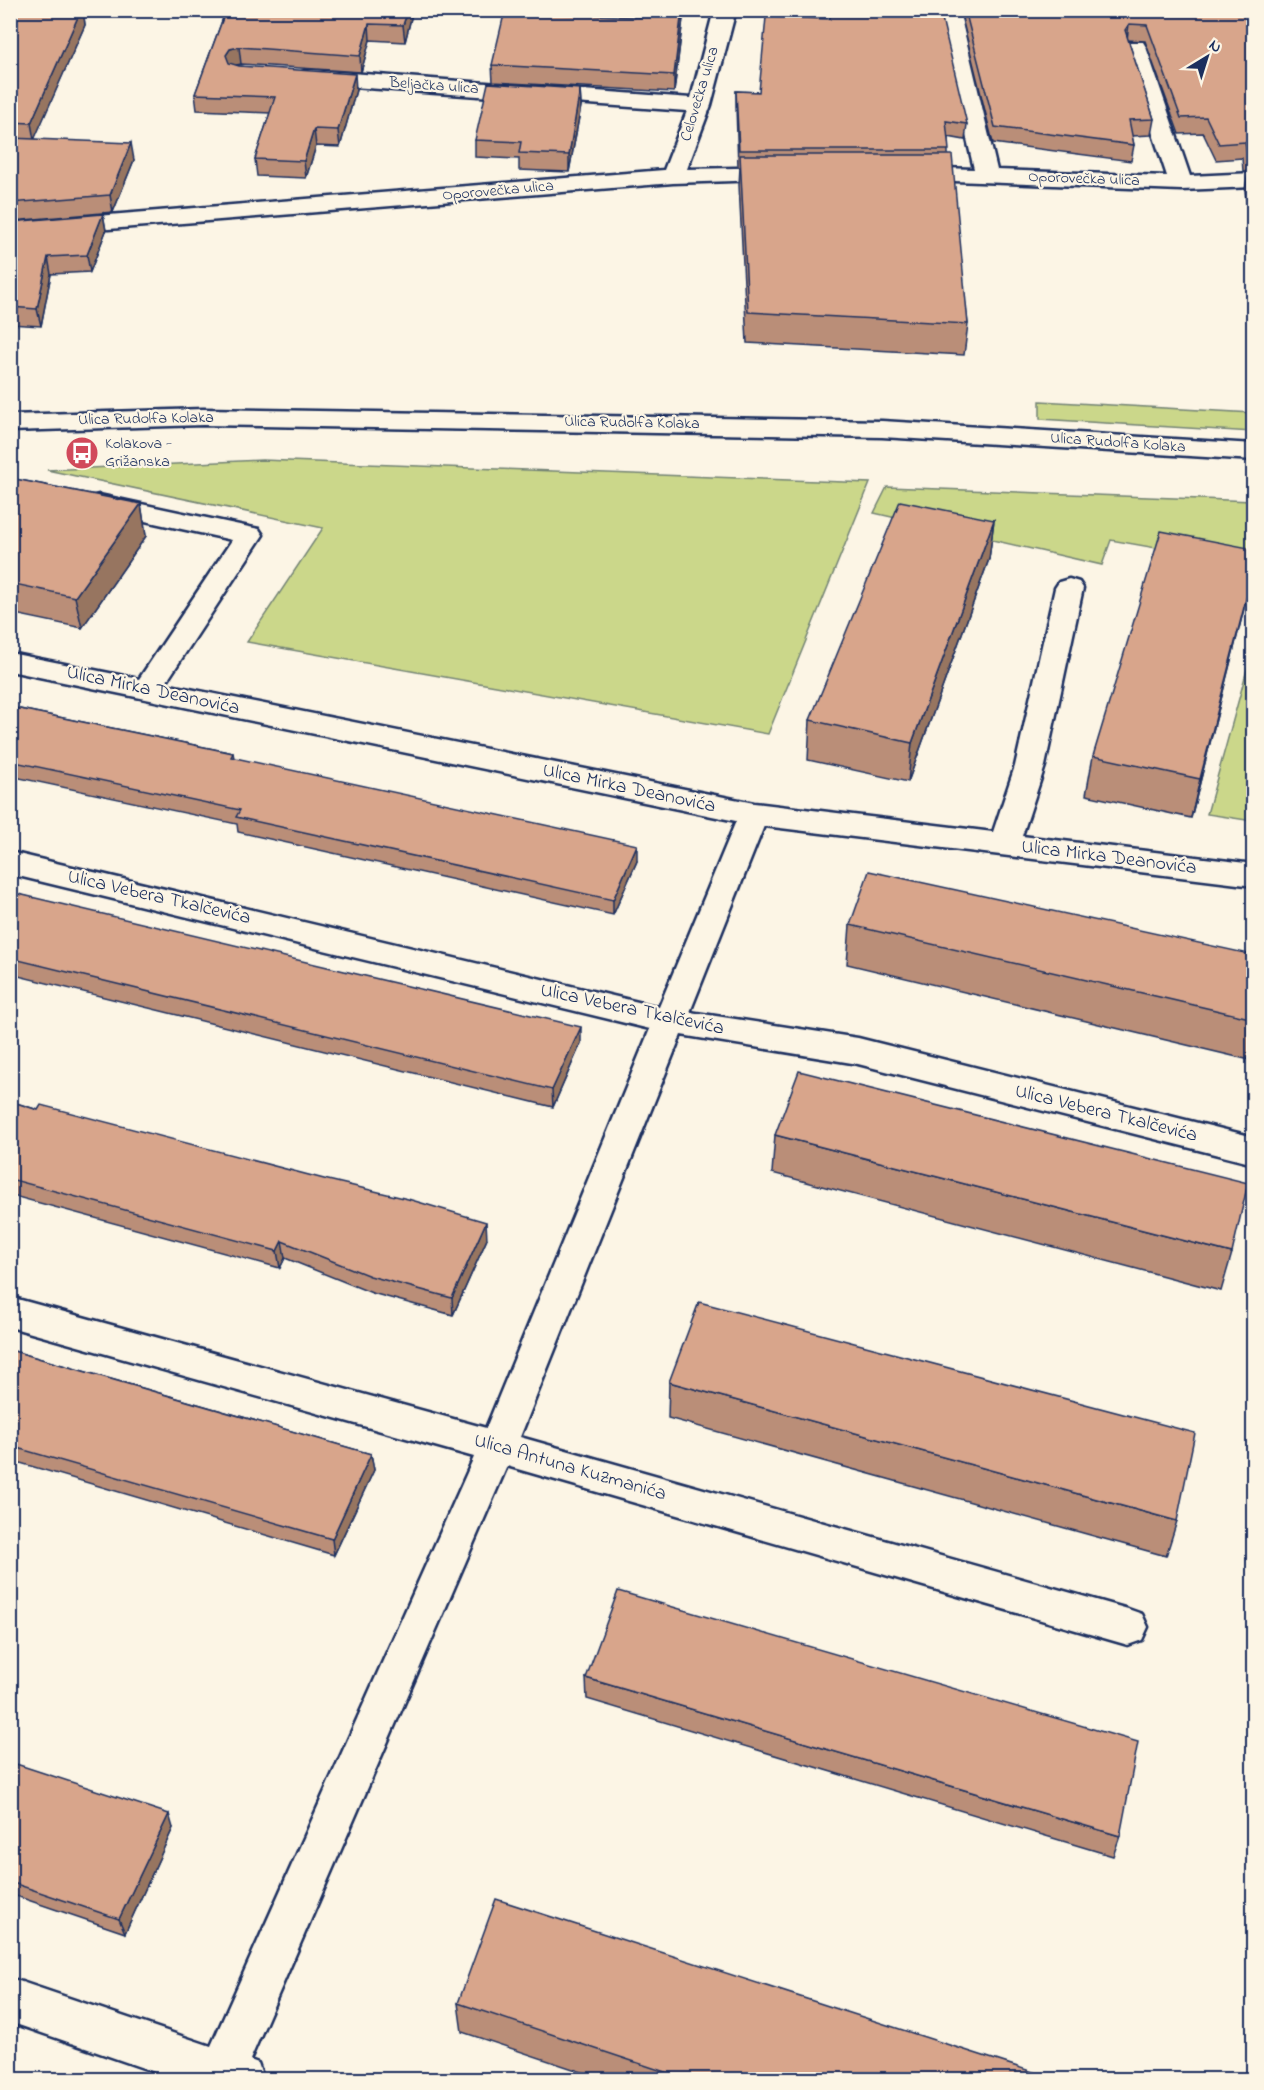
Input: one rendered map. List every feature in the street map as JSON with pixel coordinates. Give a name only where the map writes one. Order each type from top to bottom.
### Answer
[{"type":"street","name":"Celovečka ulica","points":[[673,176],[700,105],[724,10]]},
{"type":"street","points":[[948,10],[987,175]]},
{"type":"street","points":[[1135,47],[1181,183]]},
{"type":"street","name":"Beljačka ulica","points":[[288,76],[700,105]]},
{"type":"street","name":"Oporovečka ulica","points":[[10,230],[673,176],[801,174]]},
{"type":"street","name":"Oporovečka ulica","points":[[883,174],[987,175],[1181,183],[1254,180]]},
{"type":"street","name":"Ulica Rudolfa Kolaka","points":[[10,423],[214,417],[859,428],[1254,452]]},
{"type":"street","points":[[75,498],[249,535],[146,690]]},
{"type":"street","points":[[1004,845],[1030,766],[1069,588]]},
{"type":"street","name":"Ulica Mirka Deanovića","points":[[10,662],[754,814],[1254,875]]},
{"type":"street","points":[[10,2000],[229,2077],[497,1447],[668,1021],[736,864],[754,814]]},
{"type":"street","name":"Ulica Vebera Tkalčevića","points":[[10,863],[668,1021],[858,1052],[1254,1151]]},
{"type":"street","name":"Ulica Antuna Kuzmanića","points":[[10,1312],[497,1447],[1128,1628]]},
{"type":"green space","points":[[1040,401],[1253,413],[1253,432],[1040,419]]},
{"type":"green space","points":[[262,460],[870,483],[768,734],[247,642],[323,528],[47,470]]},
{"type":"green space","points":[[887,487],[1253,501],[1253,565],[1111,540],[1102,565],[874,513]]},
{"type":"green space","points":[[1253,648],[1254,821],[1207,814]]},
{"type":"building","points":[[10,10],[81,10],[31,123],[10,122]]},
{"type":"building","points":[[226,10],[408,10],[403,25],[369,24],[360,56],[239,47],[230,49],[226,55],[229,63],[239,66],[355,74],[338,130],[314,129],[304,161],[255,159],[275,97],[195,94]]},
{"type":"building","points":[[505,10],[556,10],[556,14],[640,17],[641,10],[682,10],[674,75],[492,65]]},
{"type":"building","points":[[830,10],[940,10],[967,124],[946,121],[949,150],[739,150],[736,91],[759,92],[766,17],[830,19]]},
{"type":"building","points":[[965,10],[1254,10],[1254,155],[1247,155],[1245,142],[1219,144],[1206,117],[1181,118],[1147,25],[1129,24],[1125,30],[1154,119],[1129,120],[1134,145],[995,127]]},
{"type":"building","points":[[488,83],[580,89],[569,155],[519,153],[521,142],[475,140]]},
{"type":"building","points":[[10,138],[131,143],[110,195],[10,203],[10,194],[15,179],[10,178]]},
{"type":"building","points":[[740,155],[952,155],[968,324],[748,312]]},
{"type":"building","points":[[1248,173],[1254,173],[1254,226]]},
{"type":"building","points":[[103,214],[87,255],[48,257],[37,309],[10,307],[10,222]]},
{"type":"building","points":[[10,478],[141,504],[75,597],[10,583]]},
{"type":"building","points":[[900,501],[994,520],[912,743],[810,720]]},
{"type":"building","points":[[1161,531],[1254,549],[1254,568],[1200,779],[1093,756]]},
{"type":"building","points":[[10,707],[233,753],[231,757],[637,845],[613,900],[236,817],[240,810],[10,761]]},
{"type":"building","points":[[869,871],[1254,955],[1254,1019],[850,925]]},
{"type":"building","points":[[10,892],[581,1027],[552,1090],[10,958]]},
{"type":"building","points":[[799,1071],[1248,1183],[1232,1253],[775,1135]]},
{"type":"building","points":[[10,1101],[38,1110],[41,1105],[408,1199],[486,1222],[452,1298],[370,1276],[282,1241],[277,1251],[10,1179]]},
{"type":"building","points":[[699,1302],[1195,1433],[1177,1521],[669,1382]]},
{"type":"building","points":[[10,1350],[371,1454],[332,1539],[10,1446]]},
{"type":"building","points":[[618,1591],[1138,1742],[1120,1836],[586,1678]]},
{"type":"building","points":[[10,1762],[169,1814],[119,1919],[10,1882]]},
{"type":"building","points":[[496,1899],[1055,2079],[686,2079],[458,2003]]},
{"type":"place","name":"Kolakova - Grižanska","points":[[82,453]]}]
